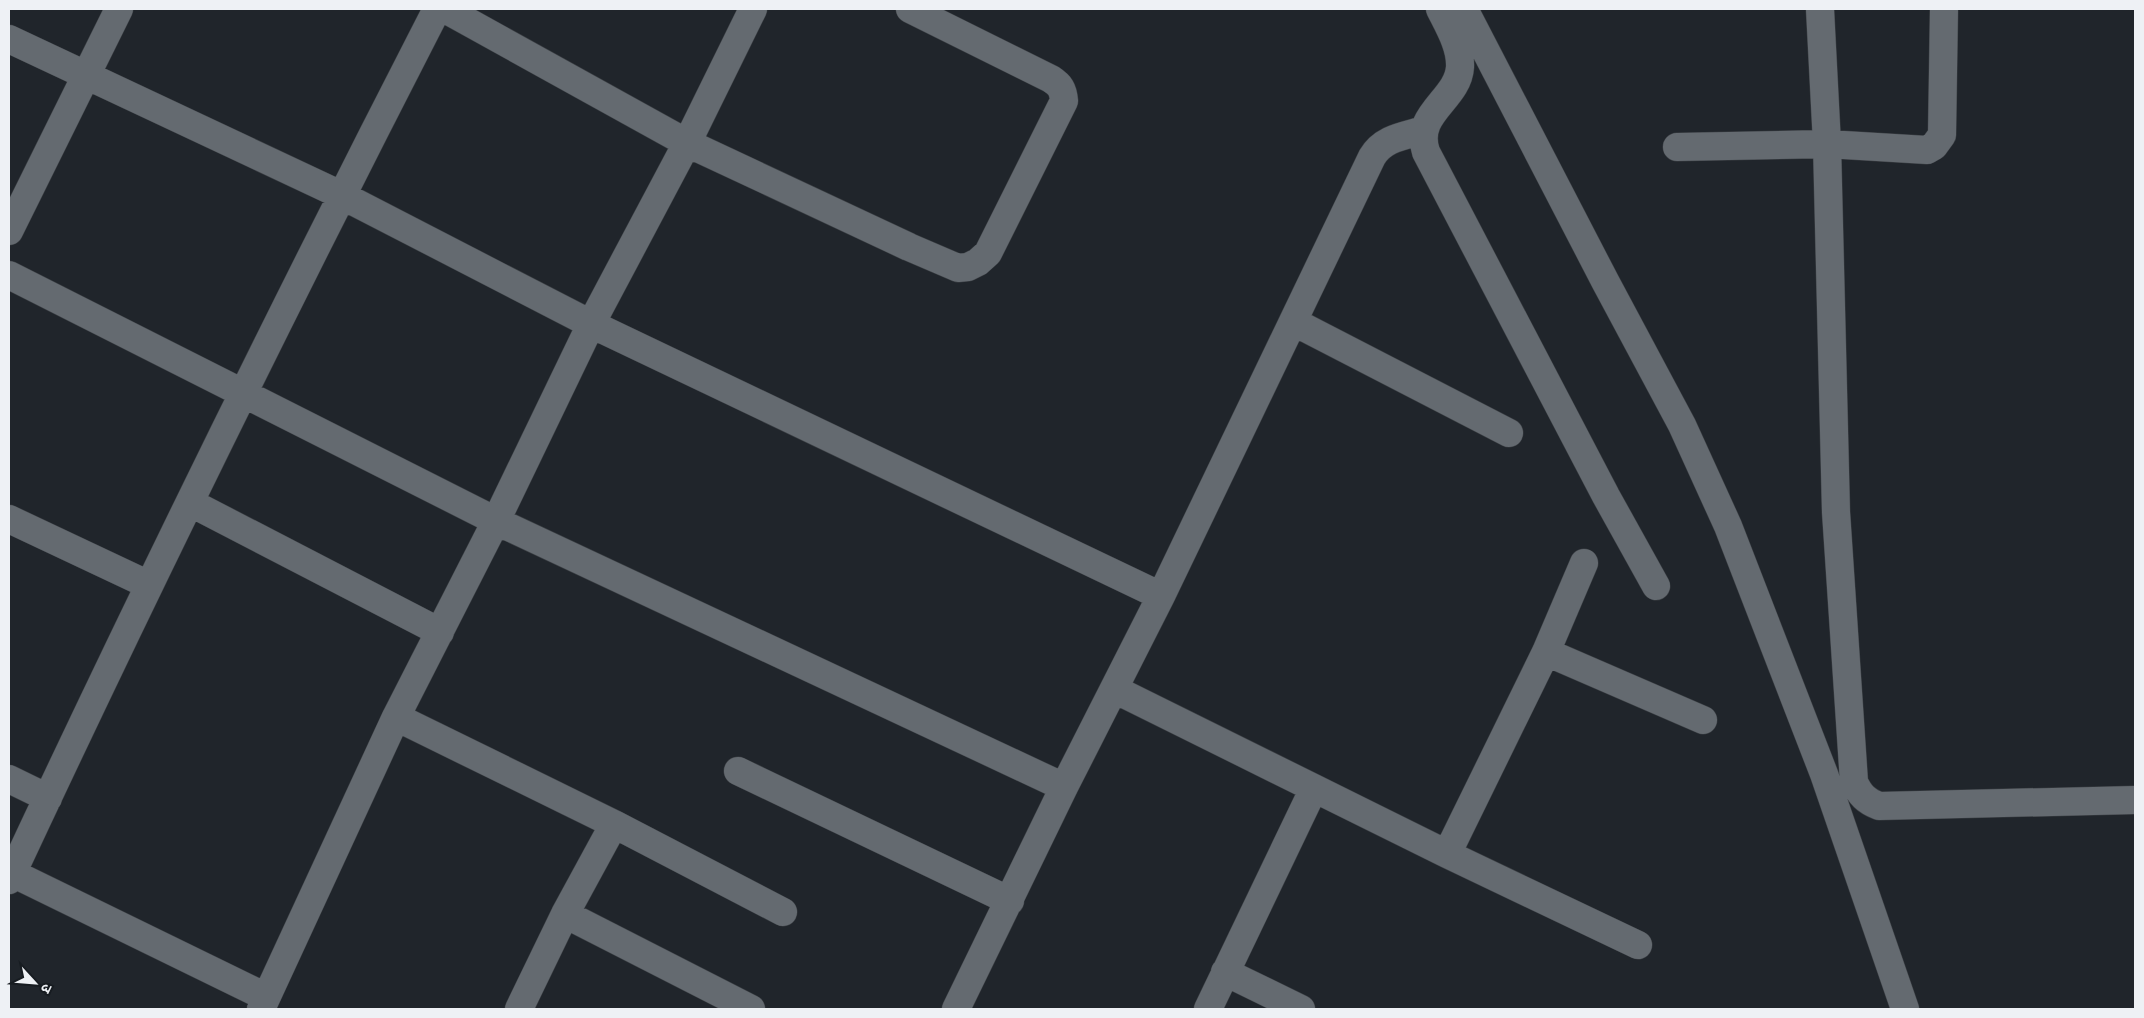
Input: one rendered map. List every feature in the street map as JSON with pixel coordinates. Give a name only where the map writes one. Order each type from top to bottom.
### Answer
[{"type":"street","points":[[9,231],[119,9]]},
{"type":"street","points":[[436,9],[341,195],[149,585],[10,876],[264,1003],[396,718],[496,521],[591,324],[687,143],[753,9]]},
{"type":"street","points":[[445,9],[687,143],[909,247],[958,268],[968,267],[978,262],[988,253],[1064,101],[1064,92],[1060,85],[1051,79],[910,9]]},
{"type":"street","points":[[1440,9],[1457,45],[1460,68],[1457,82],[1430,117],[1424,130],[1422,142],[1434,170],[1606,496],[1656,586]]},
{"type":"street","points":[[1464,9],[1682,425],[1728,526],[1824,774],[1905,1009]]},
{"type":"street","points":[[1820,9],[1827,144],[1836,512],[1854,782],[1860,794],[1869,802],[1880,806],[2135,800]]},
{"type":"street","points":[[1677,147],[1827,144],[1928,150],[1942,135],[1944,9]]},
{"type":"street","points":[[9,38],[341,195],[591,324],[1161,596]]},
{"type":"street","points":[[956,1009],[1064,787],[1161,596],[1377,148],[1386,142],[1424,130]]},
{"type":"street","points":[[9,275],[496,521],[1064,787]]},
{"type":"street","points":[[1294,322],[1509,433]]},
{"type":"street","points":[[191,503],[440,632]]},
{"type":"street","points":[[9,519],[149,585]]},
{"type":"street","points":[[1447,854],[1546,652],[1584,563]]},
{"type":"street","points":[[1546,652],[1704,720]]},
{"type":"street","points":[[1114,689],[1447,854],[1638,945]]},
{"type":"street","points":[[396,718],[614,824],[783,912]]},
{"type":"street","points":[[738,771],[1010,901]]},
{"type":"street","points":[[9,779],[48,798]]},
{"type":"street","points":[[1208,1009],[1314,788]]},
{"type":"street","points":[[520,1009],[564,914],[614,824]]},
{"type":"street","points":[[564,914],[751,1009]]},
{"type":"street","points":[[1225,972],[1301,1009]]}]
